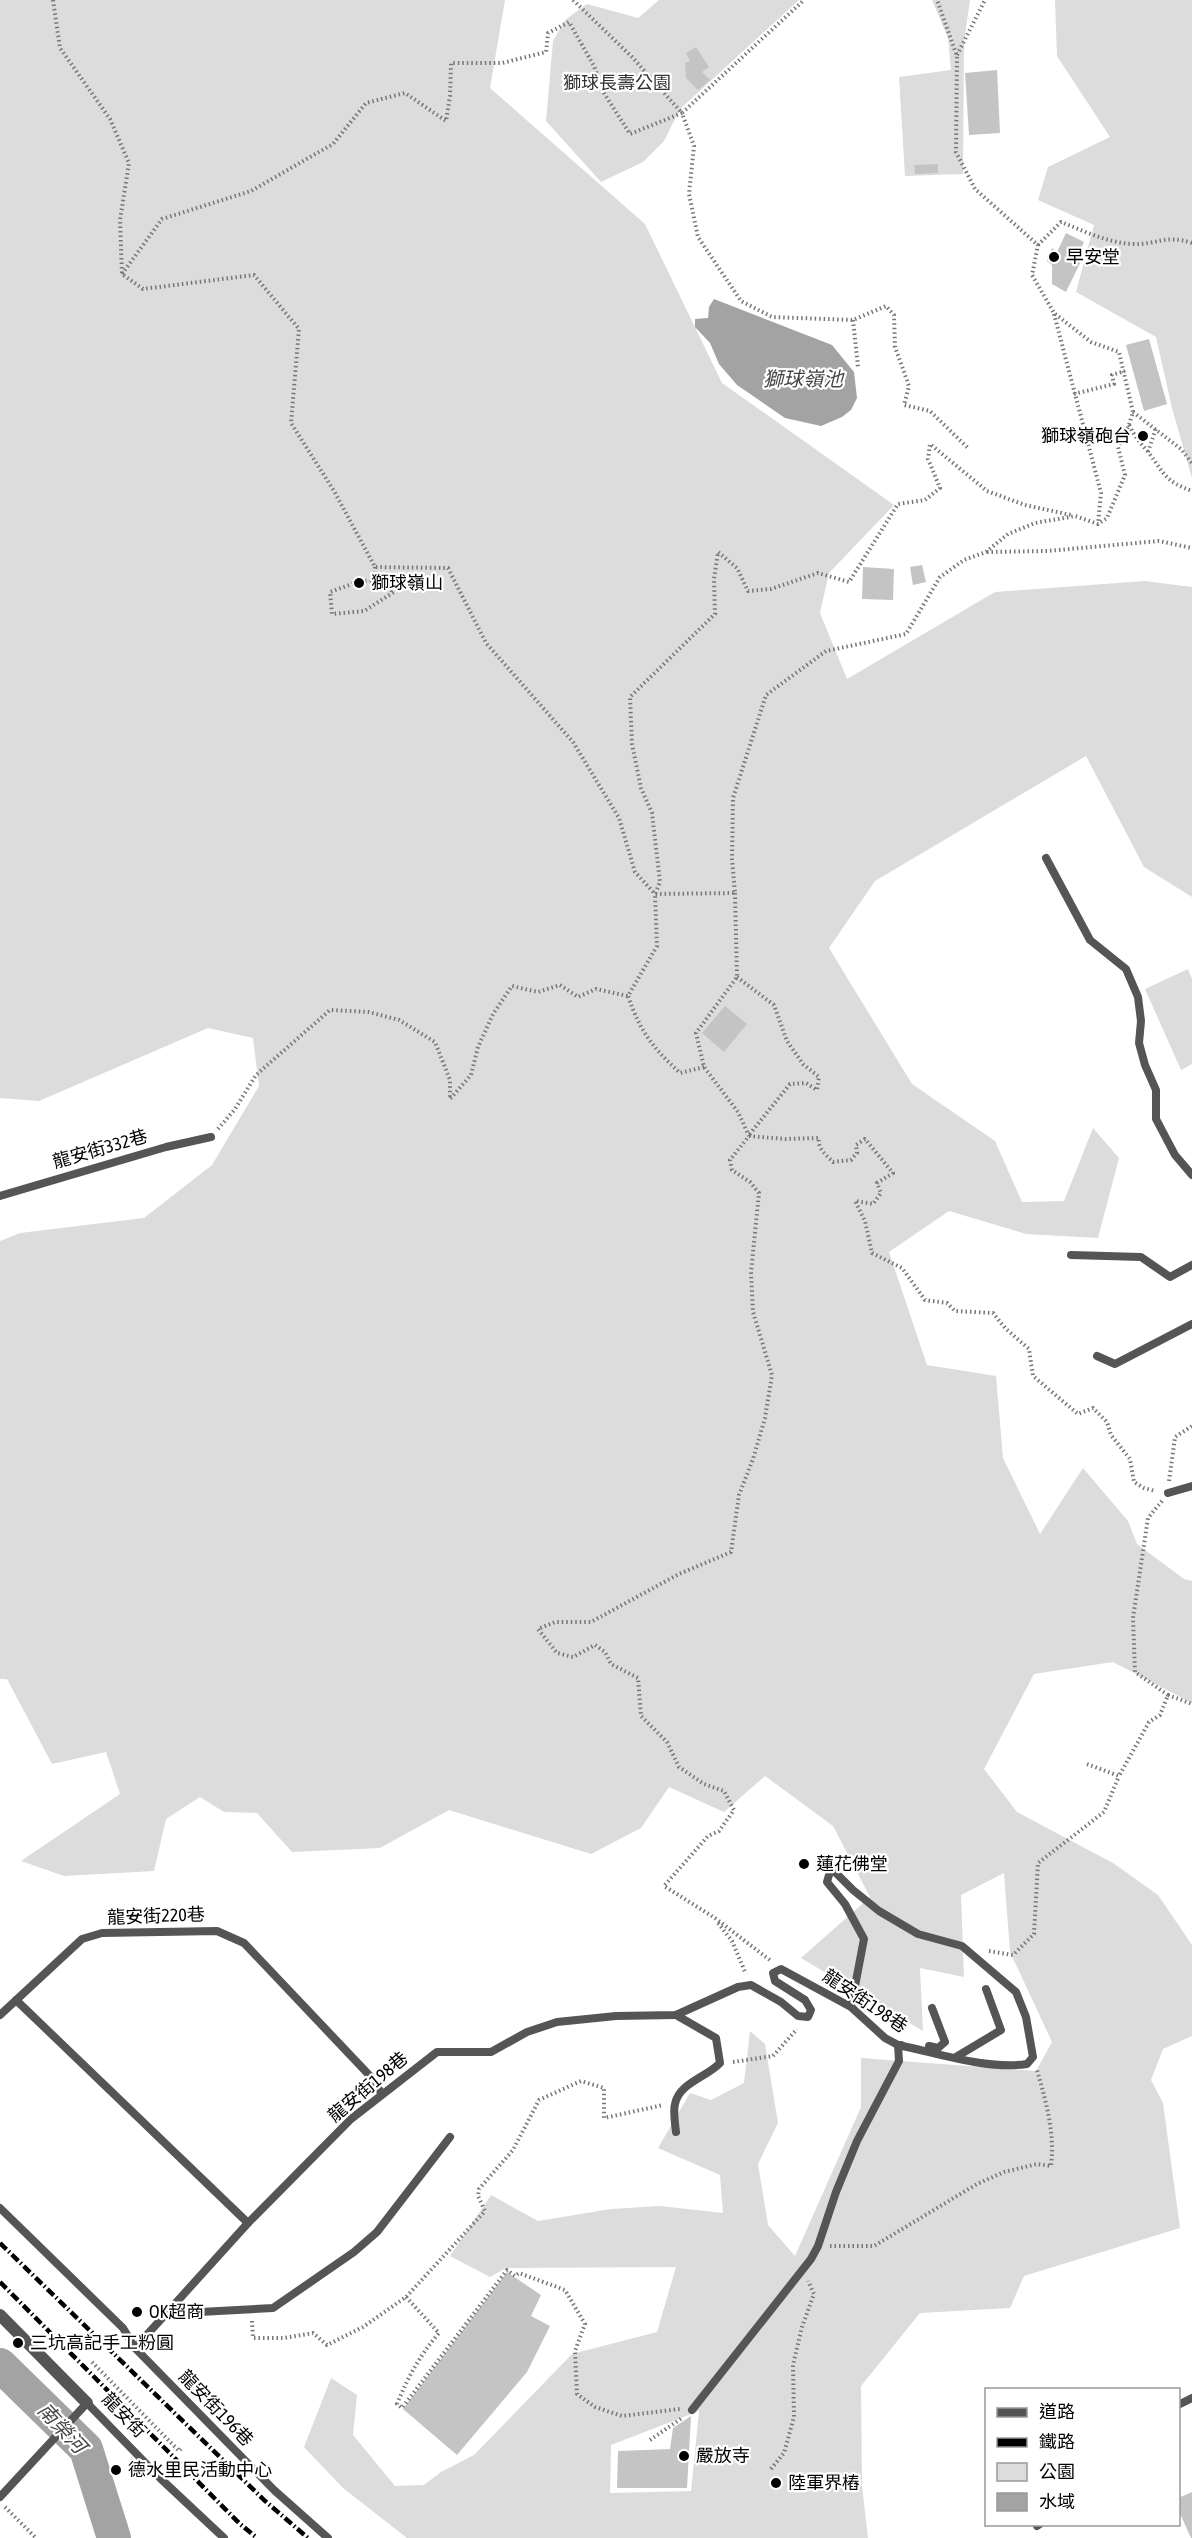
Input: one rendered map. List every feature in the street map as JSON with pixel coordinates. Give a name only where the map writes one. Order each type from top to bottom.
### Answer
[{"type":"street","name":"龍安街","points":[[0,2314],[87,2403]]},
{"type":"lane","points":[[1046,858],[1090,940],[1126,969],[1138,998],[1141,1022],[1139,1044],[1156,1090],[1156,1119],[1175,1155],[1192,1175]]},
{"type":"lane","name":"龍安街332巷","points":[[0,1196],[166,1147],[211,1137]]},
{"type":"lane","points":[[1071,1255],[1141,1257],[1170,1277],[1192,1265]]},
{"type":"lane","points":[[1097,1356],[1115,1364],[1192,1323]]},
{"type":"lane","points":[[1168,1493],[1192,1486]]},
{"type":"lane","points":[[851,2007],[864,1939],[845,1904],[827,1882],[831,1868],[879,1911],[918,1934],[962,1946],[1016,1992],[1026,2016],[1033,2057]]},
{"type":"lane","name":"龍安街220巷","points":[[0,2015],[82,1939],[102,1933],[217,1931],[244,1943],[371,2077],[382,2094]]},
{"type":"lane","name":"龍安街198巷","points":[[808,2017],[811,2010],[805,2000],[775,1981],[773,1973],[781,1969],[851,2007],[885,2038],[898,2045],[992,2065],[1027,2064],[1033,2057]]},
{"type":"lane","points":[[751,1985],[781,2002],[798,2016],[808,2017]]},
{"type":"lane","name":"龍安街198巷","points":[[135,2348],[248,2223],[351,2119],[436,2052],[491,2052],[527,2032],[557,2022],[616,2016],[676,2014],[738,1987],[751,1985]]},
{"type":"lane","points":[[956,2057],[1001,2030],[986,1989]]},
{"type":"lane","points":[[16,2000],[248,2223]]},
{"type":"lane","points":[[692,2410],[818,2247],[856,2141],[899,2061],[898,2045],[938,2048],[945,2042],[932,2008]]},
{"type":"lane","points":[[676,2014],[716,2037],[720,2063],[712,2072],[683,2088],[675,2103],[676,2132]]},
{"type":"lane","points":[[177,2304],[200,2312],[273,2308],[354,2252],[376,2232],[450,2137]]},
{"type":"lane","points":[[0,2208],[123,2328],[135,2348]]},
{"type":"lane","name":"龍安街196巷","points":[[135,2348],[274,2490],[328,2538]]},
{"type":"lane","points":[[0,2497],[87,2403]]},
{"type":"lane","name":"龍安街","points":[[87,2403],[160,2478],[224,2538]]},
{"type":"path","points":[[53,0],[60,48],[110,119],[129,163],[120,220],[122,274]]},
{"type":"path","points":[[573,0],[632,57],[682,113],[694,146],[689,194],[698,237],[741,301],[772,317],[853,320],[886,306],[894,315],[895,347],[909,386],[904,405],[930,411],[969,449]]},
{"type":"path","points":[[122,274],[162,219],[251,191],[333,144],[366,103],[405,93],[446,121],[450,96],[451,63],[502,63],[546,52],[548,33],[568,22],[594,66],[602,90],[630,134],[682,113],[804,0]]},
{"type":"path","points":[[937,0],[957,56],[956,152],[975,189],[1038,245]]},
{"type":"path","points":[[957,56],[985,0]]},
{"type":"path","points":[[1098,524],[1101,493],[1054,313],[1032,275],[1038,245],[1062,222],[1102,238],[1133,244],[1176,238],[1192,243]]},
{"type":"path","points":[[122,274],[143,289],[254,275],[299,328],[291,423],[334,491],[375,567],[375,580]]},
{"type":"path","points":[[1054,313],[1091,342],[1119,352],[1125,371],[1133,412],[1118,447],[1125,475],[1107,518],[1098,524]]},
{"type":"path","points":[[853,320],[858,368]]},
{"type":"path","points":[[1074,394],[1114,384],[1112,375],[1125,371]]},
{"type":"path","points":[[1133,412],[1181,449],[1192,463]]},
{"type":"path","points":[[1129,425],[1137,442],[1148,452],[1163,475],[1177,485],[1192,491]]},
{"type":"path","points":[[1148,452],[1156,429]]},
{"type":"path","points":[[627,996],[657,946],[655,894],[660,882],[652,813],[641,788],[632,744],[630,697],[716,614],[714,579],[718,552],[737,568],[748,591],[771,590],[818,573],[849,582],[898,504],[925,500],[940,488],[928,459],[930,444],[987,490],[1025,505],[1075,516],[1098,524]]},
{"type":"path","points":[[986,552],[1008,534],[1035,523],[1075,516]]},
{"type":"path","points":[[749,1136],[738,1112],[704,1067],[696,1033],[737,977],[732,860],[733,798],[766,695],[826,651],[906,634],[940,578],[964,560],[986,552],[1047,550],[1159,541],[1192,548]]},
{"type":"path","points":[[375,567],[448,568],[486,643],[573,742],[619,818],[635,872],[655,894],[735,893]]},
{"type":"path","points":[[375,580],[394,592],[364,611],[332,614],[330,592],[358,582],[375,580]]},
{"type":"path","points":[[737,977],[774,1005],[787,1041],[803,1064],[819,1077],[817,1090],[806,1083],[790,1084],[730,1160],[732,1170],[750,1182],[759,1193],[751,1272],[753,1312],[772,1375],[765,1418],[739,1495],[731,1552],[679,1574],[591,1622],[555,1622],[538,1629],[557,1653],[573,1657],[595,1646],[605,1652],[611,1664],[638,1678],[641,1716],[667,1742],[679,1767],[704,1784],[724,1791],[734,1810],[719,1831],[708,1836],[664,1886],[715,1918],[781,1969]]},
{"type":"path","points":[[211,1137],[234,1109],[256,1075],[330,1010],[369,1012],[399,1020],[435,1042],[450,1080],[450,1099],[471,1075],[478,1047],[494,1014],[512,986],[538,992],[560,985],[578,997],[596,989],[627,996]]},
{"type":"path","points":[[627,996],[637,1021],[656,1051],[680,1073],[704,1067]]},
{"type":"path","points":[[749,1136],[785,1139],[819,1138],[818,1143],[823,1152],[833,1162],[851,1160],[857,1153],[856,1145],[865,1139],[893,1173],[877,1183],[881,1193],[873,1204],[855,1201],[865,1221],[872,1252],[902,1268],[925,1300],[947,1303],[956,1311],[993,1313],[1005,1328],[1029,1349],[1033,1376],[1078,1414],[1093,1408],[1107,1422],[1111,1435],[1131,1459],[1134,1482],[1144,1488],[1168,1493]]},
{"type":"path","points":[[1192,1426],[1175,1437],[1168,1493],[1148,1518],[1133,1618],[1135,1672],[1168,1695],[1192,1704]]},
{"type":"path","points":[[962,1946],[1013,1954],[1034,1934],[1038,1863],[1104,1812],[1119,1776],[1149,1722],[1160,1714],[1168,1695]]},
{"type":"path","points":[[1087,1764],[1119,1776]]},
{"type":"path","points":[[715,1918],[732,1941],[751,1985]]},
{"type":"path","points":[[720,2063],[773,2056],[808,2017]]},
{"type":"path","points":[[818,2247],[874,2246],[977,2184],[1004,2172],[1038,2164],[1051,2166],[1054,2144],[1047,2106],[1033,2057]]},
{"type":"path","points":[[251,2308],[253,2338],[284,2338],[313,2332],[327,2345],[363,2327],[406,2297],[486,2211],[478,2196],[479,2189],[513,2150],[539,2100],[581,2081],[604,2088],[604,2118],[675,2103]]},
{"type":"path","points":[[406,2297],[439,2333],[409,2373],[397,2404],[402,2408],[507,2270],[515,2276],[519,2273],[565,2290],[585,2324],[575,2351],[577,2394],[595,2406],[621,2416],[673,2409],[692,2410]]},
{"type":"path","points":[[771,2469],[784,2453],[794,2416],[793,2364],[802,2327],[814,2294],[802,2270]]},
{"type":"path","points":[[92,2362],[179,2451],[182,2449]]},
{"type":"path","points":[[650,2440],[692,2410]]},
{"type":"path","points":[[0,2502],[36,2538]]},
{"type":"green space","points":[[0,0],[505,0],[490,88],[645,224],[722,383],[894,505],[829,573],[820,613],[847,679],[995,592],[1145,581],[1192,587],[1192,897],[1144,867],[1086,756],[875,881],[829,948],[912,1084],[995,1141],[1022,1202],[1064,1201],[1093,1128],[1119,1158],[1098,1238],[1026,1234],[949,1211],[889,1252],[927,1365],[996,1376],[1003,1458],[1040,1534],[1083,1468],[1128,1521],[1137,1544],[1184,1579],[1192,1581],[1192,1703],[1113,1662],[1034,1674],[984,1769],[1017,1812],[1113,1863],[1158,1895],[1192,1945],[1192,2036],[1163,2049],[1151,2080],[1163,2103],[1180,2228],[1024,2276],[1010,2308],[920,2313],[861,2386],[862,2486],[868,2538],[407,2538],[343,2488],[304,2447],[331,2378],[357,2395],[353,2435],[395,2486],[424,2485],[441,2472],[474,2455],[572,2354],[657,2332],[676,2267],[506,2268],[490,2277],[450,2256],[491,2195],[538,2221],[611,2209],[660,2206],[723,2213],[720,2175],[658,2148],[690,2093],[711,2100],[744,2083],[750,2031],[765,2044],[778,2123],[758,2164],[768,2225],[795,2256],[861,2107],[861,2058],[1036,2071],[1052,2042],[1010,1952],[1004,1873],[961,1895],[964,1977],[920,1968],[923,2031],[801,1958],[870,1897],[833,1826],[765,1776],[724,1812],[669,1787],[641,1828],[591,1854],[449,1810],[380,1848],[292,1852],[257,1813],[224,1812],[200,1797],[166,1819],[154,1871],[64,1876],[21,1861],[120,1794],[106,1752],[52,1764],[7,1679],[0,1679],[0,1241],[20,1233],[144,1218],[212,1165],[259,1086],[253,1038],[208,1028],[39,1101],[0,1098]],"holes":[[[699,2411],[691,2491],[610,2493],[611,2445]]]},
{"type":"green space","name":"獅球長壽公園","points":[[659,0],[799,0],[680,109],[664,141],[643,162],[601,182],[546,121],[553,41],[565,20],[587,4],[638,18]]},
{"type":"green space","points":[[932,0],[970,0],[964,42],[963,174],[905,176],[899,77],[951,70],[948,38]]},
{"type":"green space","points":[[1055,0],[1192,0],[1192,478],[1172,408],[1156,337],[1076,292],[1094,225],[1038,200],[1048,167],[1110,137],[1057,56]]},
{"type":"green space","points":[[1188,969],[1192,979],[1192,1064],[1181,1070],[1145,989]]},
{"type":"water","name":"獅球嶺池","points":[[714,299],[832,345],[854,372],[857,398],[851,410],[842,417],[821,426],[785,418],[737,385],[719,364],[710,343],[695,327],[695,319],[708,318],[709,307]]},
{"type":"building","points":[[696,47],[709,67],[702,72],[710,80],[698,90],[686,78],[685,63],[690,61],[686,53]]},
{"type":"building","points":[[997,70],[1000,133],[969,135],[965,73]]},
{"type":"building","points":[[938,164],[938,173],[915,174],[914,165]]},
{"type":"building","points":[[1066,233],[1084,242],[1079,253],[1084,255],[1066,292],[1052,284],[1052,265],[1047,261],[1052,248],[1057,252]]},
{"type":"building","points":[[1149,339],[1167,404],[1144,411],[1126,345]]},
{"type":"building","points":[[922,565],[926,582],[913,585],[910,567]]},
{"type":"building","points":[[863,567],[894,569],[893,600],[862,599]]},
{"type":"building","points":[[725,1006],[747,1024],[724,1052],[702,1033]]},
{"type":"building","points":[[507,2272],[541,2295],[531,2316],[550,2326],[527,2372],[457,2455],[403,2409]]},
{"type":"building","points":[[691,2416],[687,2488],[617,2488],[618,2451],[670,2449],[673,2428]]},
{"type":"building","points":[[1192,2492],[1192,2538],[1180,2513],[1180,2497]]},
{"type":"waterway","name":"南榮河","points":[[0,2365],[86,2449],[114,2538]]},
{"type":"railway","points":[[0,2243],[264,2500],[308,2538]]},
{"type":"railway","points":[[0,2282],[240,2524],[257,2538]]},
{"type":"place","name":"早安堂","points":[[1054,257]]},
{"type":"place","name":"獅球嶺砲台","points":[[1143,436]]},
{"type":"place","name":"獅球嶺山","points":[[359,583]]},
{"type":"place","name":"蓮花佛堂","points":[[804,1864]]},
{"type":"place","name":"OK超商","points":[[137,2312]]},
{"type":"place","name":"三坑高記手工粉圓","points":[[18,2343]]},
{"type":"place","name":"嚴放寺","points":[[684,2456]]},
{"type":"place","name":"德水里民活動中心","points":[[116,2470]]},
{"type":"place","name":"陸軍界樁","points":[[776,2483]]}]
